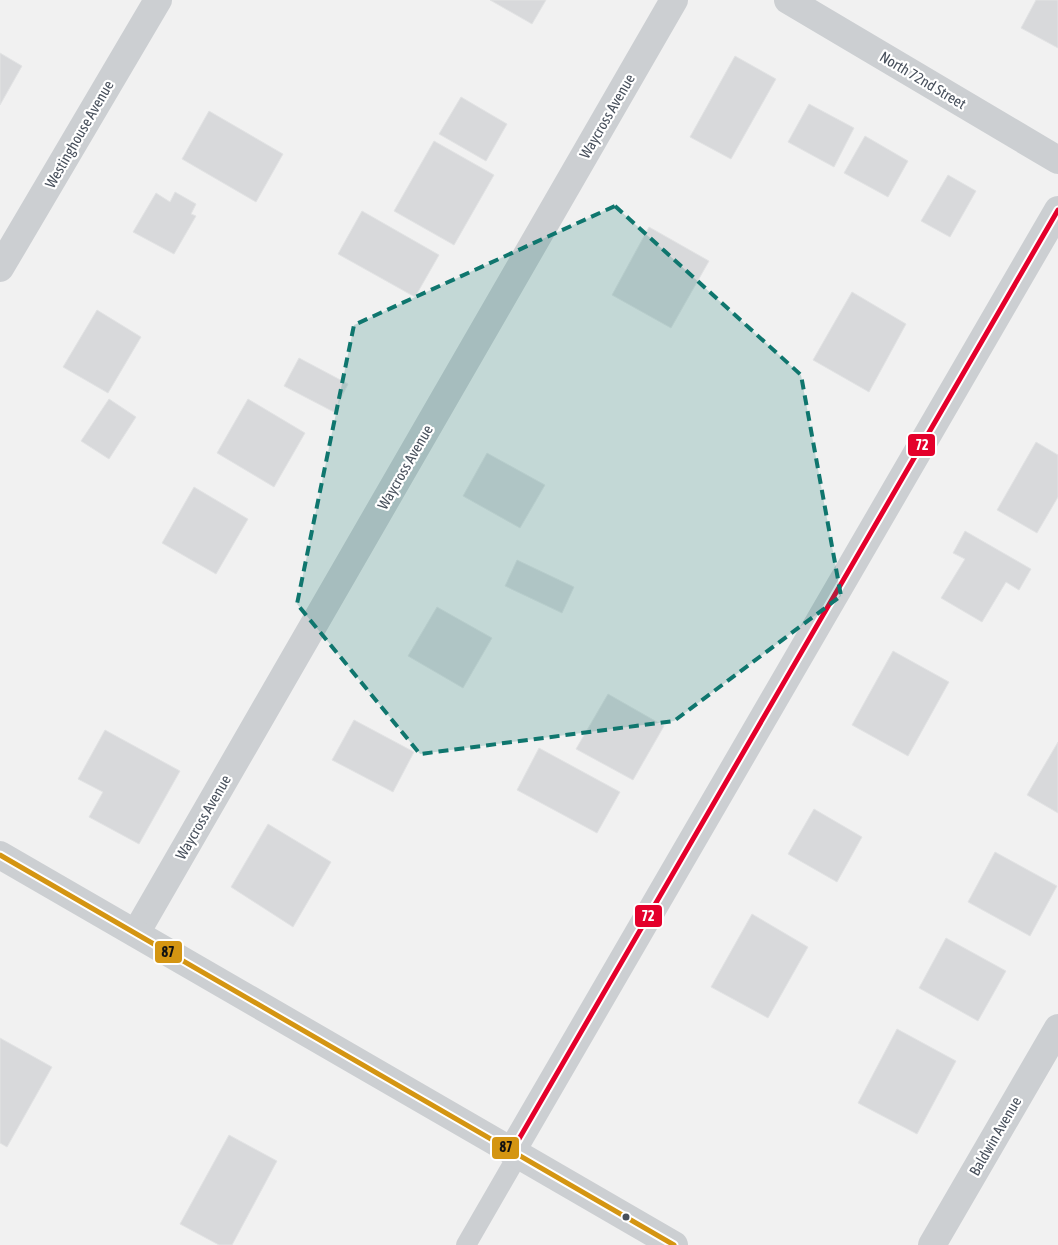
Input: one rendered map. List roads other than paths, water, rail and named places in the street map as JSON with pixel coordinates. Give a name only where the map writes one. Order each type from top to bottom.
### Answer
[{"type":"street","name":"Westinghouse Avenue","points":[[0,268],[158,0]]},
{"type":"street","name":"Waycross Avenue","points":[[136,933],[674,0]]},
{"type":"street","name":"North 72nd Street","points":[[788,0],[1058,160]]},
{"type":"street","points":[[515,1153],[1058,210]]},
{"type":"street","points":[[0,855],[674,1245]]},
{"type":"street","name":"Baldwin Avenue","points":[[932,1245],[1058,1028]]},
{"type":"lane","points":[[466,1245],[515,1153]]}]
